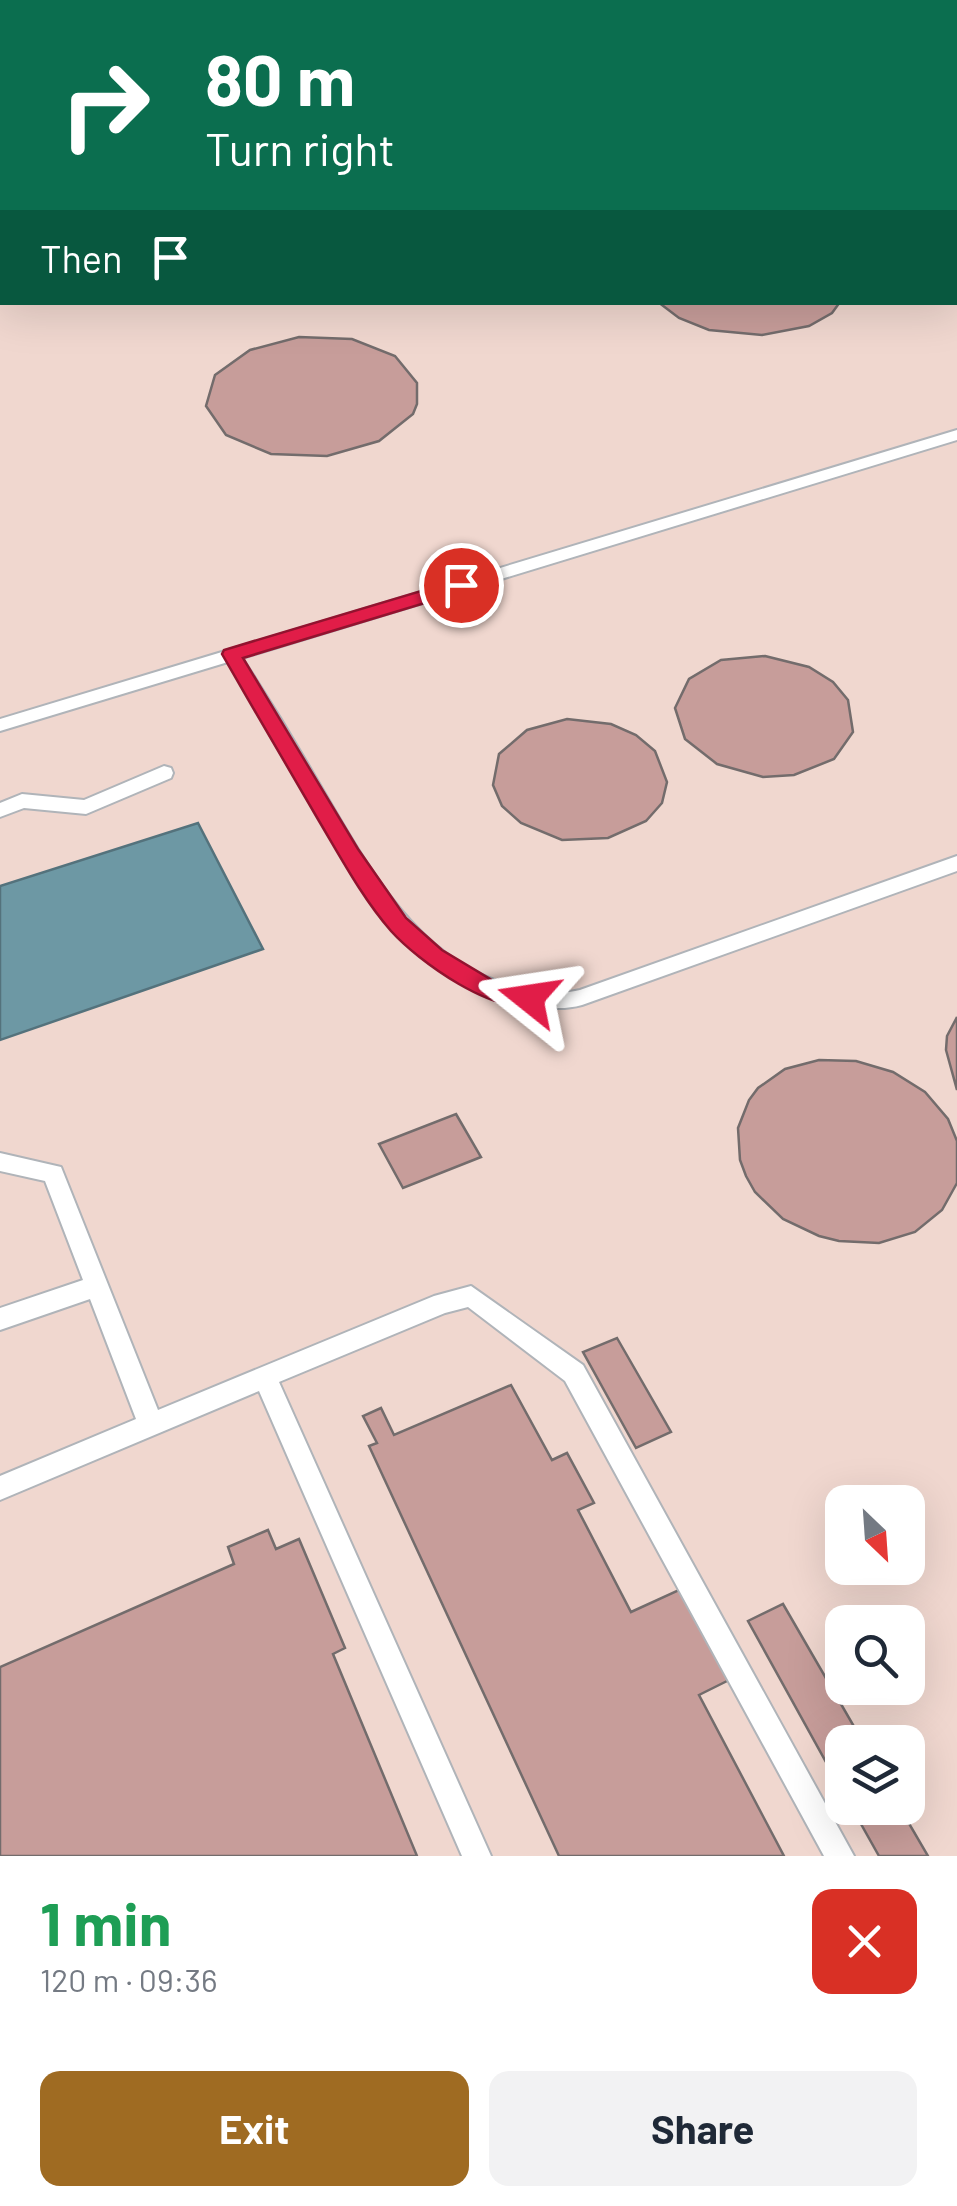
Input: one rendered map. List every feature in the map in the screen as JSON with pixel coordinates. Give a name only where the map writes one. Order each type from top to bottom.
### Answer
[{"type":"lane","points":[[0,725],[957,435]]},
{"type":"lane","points":[[232,654],[350,855],[398,924],[434,956],[492,991],[563,1002],[957,862]]},
{"type":"lane","points":[[0,810],[22,801],[86,807],[164,774]]},
{"type":"lane","points":[[0,1162],[53,1174],[152,1424]]},
{"type":"lane","points":[[0,1319],[97,1286]]},
{"type":"lane","points":[[0,1488],[442,1303],[471,1296],[574,1373],[840,1856]]},
{"type":"lane","points":[[265,1377],[477,1856]]},
{"type":"shaded area","points":[[0,305],[957,305],[957,1856],[0,1856]]},
{"type":"water","points":[[198,823],[263,949],[0,1040],[0,886]]},
{"type":"building","points":[[662,305],[838,305],[832,313],[809,326],[762,335],[709,330],[679,318]]},
{"type":"building","points":[[299,337],[352,339],[395,356],[417,383],[413,414],[379,441],[327,456],[271,454],[226,435],[206,406],[215,375],[250,350]]},
{"type":"building","points":[[765,656],[809,667],[833,682],[848,700],[853,732],[834,759],[794,775],[763,777],[717,764],[685,739],[675,708],[689,679],[721,660]]},
{"type":"building","points":[[567,719],[611,724],[636,735],[655,751],[667,782],[662,803],[646,821],[608,838],[562,840],[521,823],[502,806],[493,785],[499,754],[527,730]]},
{"type":"building","points":[[957,1017],[957,1090],[946,1050],[947,1036]]},
{"type":"building","points":[[819,1060],[856,1061],[893,1072],[925,1092],[948,1119],[957,1141],[957,1183],[942,1210],[915,1232],[879,1243],[819,1236],[783,1219],[755,1192],[746,1176],[740,1160],[738,1128],[749,1100],[758,1088],[785,1069]]},
{"type":"building","points":[[456,1114],[481,1157],[403,1188],[379,1144]]},
{"type":"building","points":[[617,1338],[671,1432],[636,1448],[583,1352]]},
{"type":"building","points":[[511,1385],[552,1460],[567,1453],[594,1503],[578,1510],[631,1612],[681,1589],[731,1679],[699,1695],[784,1856],[559,1856],[369,1446],[377,1443],[363,1416],[381,1408],[394,1435]]},
{"type":"building","points":[[268,1530],[276,1549],[299,1539],[345,1648],[333,1654],[417,1856],[0,1856],[0,1667],[234,1564],[228,1547]]},
{"type":"building","points":[[783,1604],[825,1676],[825,1705],[842,1705],[853,1725],[825,1725],[825,1760],[748,1621]]},
{"type":"building","points":[[862,1825],[910,1825],[928,1856],[879,1856]]},
{"type":"route","points":[[461,585],[232,654],[350,855],[398,924],[434,956],[492,991],[529,998]]}]
